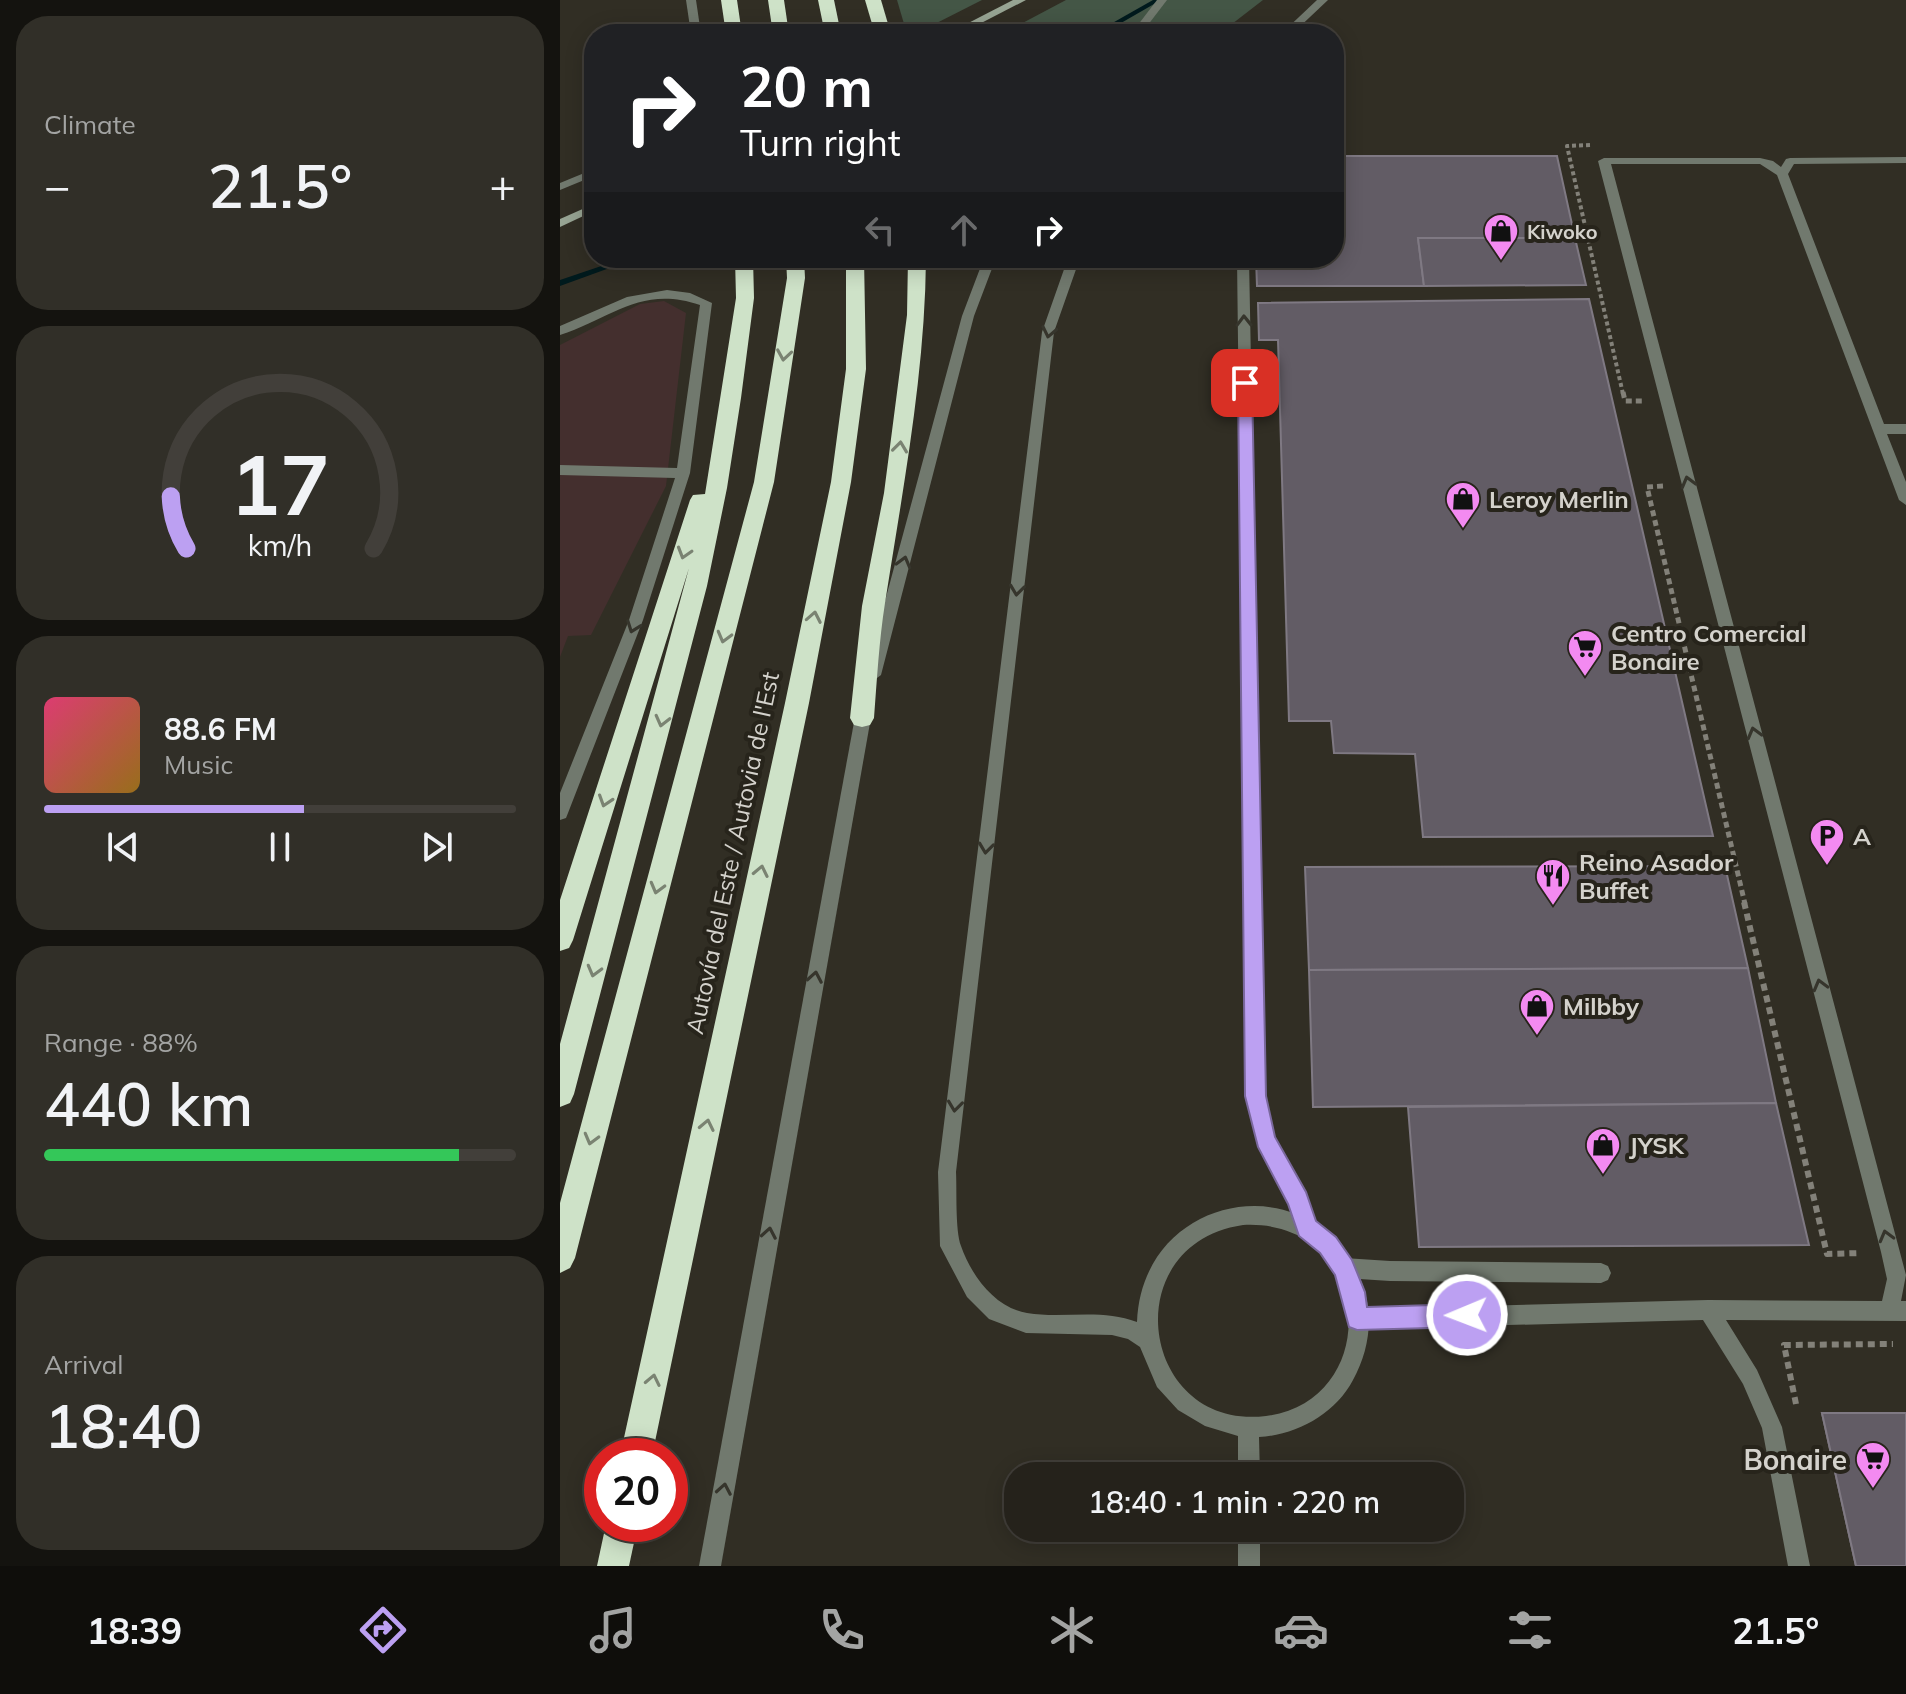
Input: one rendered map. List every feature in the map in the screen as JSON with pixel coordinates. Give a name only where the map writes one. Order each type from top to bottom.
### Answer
[{"type":"highway","points":[[729,0],[733,24]]},
{"type":"highway","points":[[776,0],[780,24]]},
{"type":"highway","points":[[826,0],[831,24]]},
{"type":"highway","points":[[873,0],[880,24]]},
{"type":"highway","points":[[560,1094],[696,586],[717,488],[731,398],[745,298],[744,268]]},
{"type":"highway","points":[[560,1258],[764,482],[795,268]]},
{"type":"highway","name":"Autovía del Este / Autovia de l'Est","points":[[640,1438],[797,703],[841,482],[856,369],[855,268]]},
{"type":"highway","points":[[862,718],[873,606],[894,493],[914,330],[917,268]]},
{"type":"highway","points":[[560,940],[731,398]]},
{"type":"highway","points":[[613,1566],[618,1542]]},
{"type":"main road","points":[[972,24],[1021,0]]},
{"type":"main road","points":[[560,223],[584,212]]},
{"type":"street","points":[[691,0],[695,24]]},
{"type":"street","points":[[1144,24],[1162,0]]},
{"type":"street","points":[[1297,24],[1323,0]]},
{"type":"street","points":[[1782,174],[1790,161],[1906,160]]},
{"type":"street","points":[[1357,1319],[1708,1310],[1897,1311],[1897,1279],[1604,161],[1760,161],[1782,174],[1906,500]]},
{"type":"street","points":[[560,187],[584,176]]},
{"type":"street","points":[[710,1566],[862,718],[968,316],[986,268]]},
{"type":"street","points":[[1070,268],[1048,332],[947,1172],[950,1246],[974,1290],[996,1312],[1026,1323],[1112,1325],[1132,1330],[1150,1342]]},
{"type":"street","points":[[1243,268],[1256,1096],[1265,1140],[1298,1199],[1307,1228]]},
{"type":"street","points":[[560,331],[633,296],[678,294],[706,303],[683,473],[636,620],[560,813]]},
{"type":"street","points":[[1879,429],[1906,429]]},
{"type":"street","points":[[560,470],[683,473]]},
{"type":"street","points":[[1241,1212],[1275,1214],[1307,1228],[1328,1245],[1344,1268],[1354,1292],[1357,1319],[1353,1354],[1338,1385],[1314,1410],[1283,1426],[1248,1431],[1214,1422],[1184,1404],[1162,1375],[1150,1342],[1148,1309],[1159,1271],[1180,1242],[1189,1235],[1208,1222],[1241,1212]]},
{"type":"street","points":[[1344,1268],[1601,1273]]},
{"type":"street","points":[[1708,1310],[1750,1377],[1772,1427],[1799,1566]]},
{"type":"street","points":[[1248,1431],[1249,1462]]},
{"type":"street","points":[[1249,1542],[1249,1566]]},
{"type":"path","points":[[1799,1419],[1784,1345],[1906,1343]]},
{"type":"shaded area","points":[[664,301],[686,313],[666,486],[591,635],[568,636],[560,657],[560,345],[640,304]]},
{"type":"green space","points":[[897,0],[982,0],[935,24],[904,24]]},
{"type":"green space","points":[[1066,0],[1263,0],[1232,24],[1021,24]]},
{"type":"building","points":[[1344,156],[1557,156],[1575,238],[1418,238],[1424,286],[1257,286],[1256,268],[1344,268]]},
{"type":"building","name":"Kiwoko","points":[[1418,238],[1575,238],[1586,285],[1424,286]]},
{"type":"building","name":"Leroy Merlin","points":[[1589,299],[1713,836],[1423,837],[1415,754],[1334,753],[1331,721],[1289,721],[1278,340],[1259,340],[1258,303]]},
{"type":"building","points":[[1725,866],[1748,968],[1309,970],[1305,867]]},
{"type":"building","name":"Milbby","points":[[1748,968],[1776,1103],[1313,1107],[1309,970]]},
{"type":"building","name":"JYSK","points":[[1776,1103],[1809,1245],[1419,1247],[1408,1107]]},
{"type":"building","name":"Bonaire","points":[[1822,1413],[1906,1413],[1906,1566],[1856,1566]]},
{"type":"building","name":"Bonaire","points":[[1822,1413],[1906,1413],[1906,1566],[1856,1566]]},
{"type":"waterway","points":[[1115,24],[1158,0]]},
{"type":"waterway","points":[[560,283],[604,268]]},
{"type":"place","name":"Kiwoko","points":[[1501,262]]},
{"type":"place","name":"Leroy Merlin","points":[[1463,530]]},
{"type":"place","name":"Centro Comercial Bonaire","points":[[1585,678]]},
{"type":"place","name":"A","points":[[1827,867]]},
{"type":"place","name":"Reino Asador Buffet","points":[[1553,907]]},
{"type":"place","name":"Milbby","points":[[1537,1037]]},
{"type":"place","name":"JYSK","points":[[1603,1176]]},
{"type":"place","name":"Bonaire","points":[[1873,1490]]},
{"type":"route","points":[[1245,383],[1256,1096],[1265,1140],[1298,1199],[1307,1228],[1328,1245],[1344,1268],[1354,1292],[1357,1319],[1467,1315]]}]
